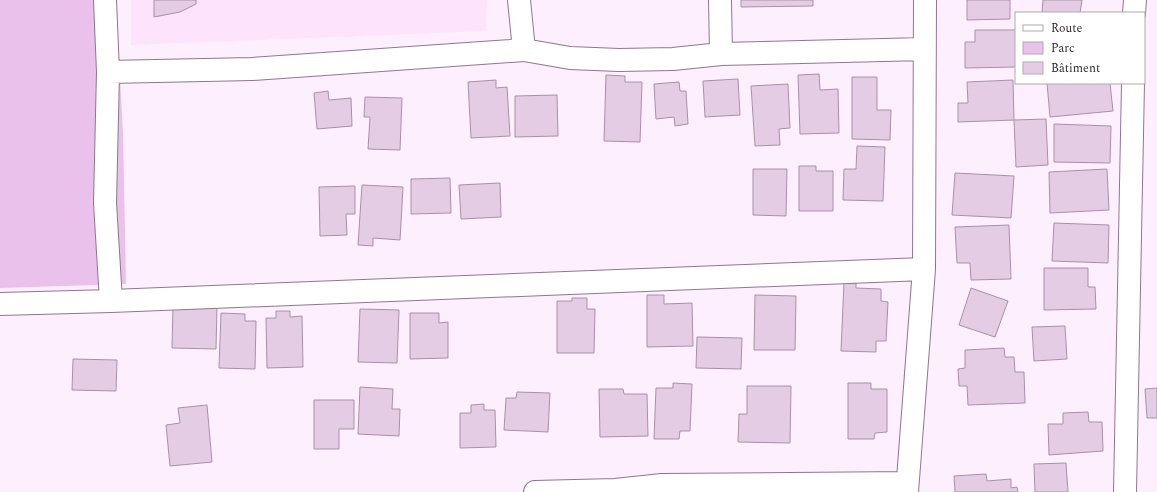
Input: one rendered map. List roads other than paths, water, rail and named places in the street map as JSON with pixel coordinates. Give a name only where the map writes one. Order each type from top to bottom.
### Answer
[{"type":"street","points":[[105,0],[108,72],[105,203],[111,301]]},
{"type":"street","points":[[520,0],[524,50]]},
{"type":"street","points":[[720,0],[721,54]]},
{"type":"street","points":[[535,492],[615,490],[662,485],[907,488],[924,269],[925,0]]},
{"type":"street","points":[[1134,0],[1134,12]]},
{"type":"street","points":[[108,72],[252,69],[524,50],[570,58],[619,60],[673,59],[721,54],[924,49]]},
{"type":"street","points":[[1126,492],[1133,84]]},
{"type":"street","points":[[0,304],[111,301],[924,269]]}]
